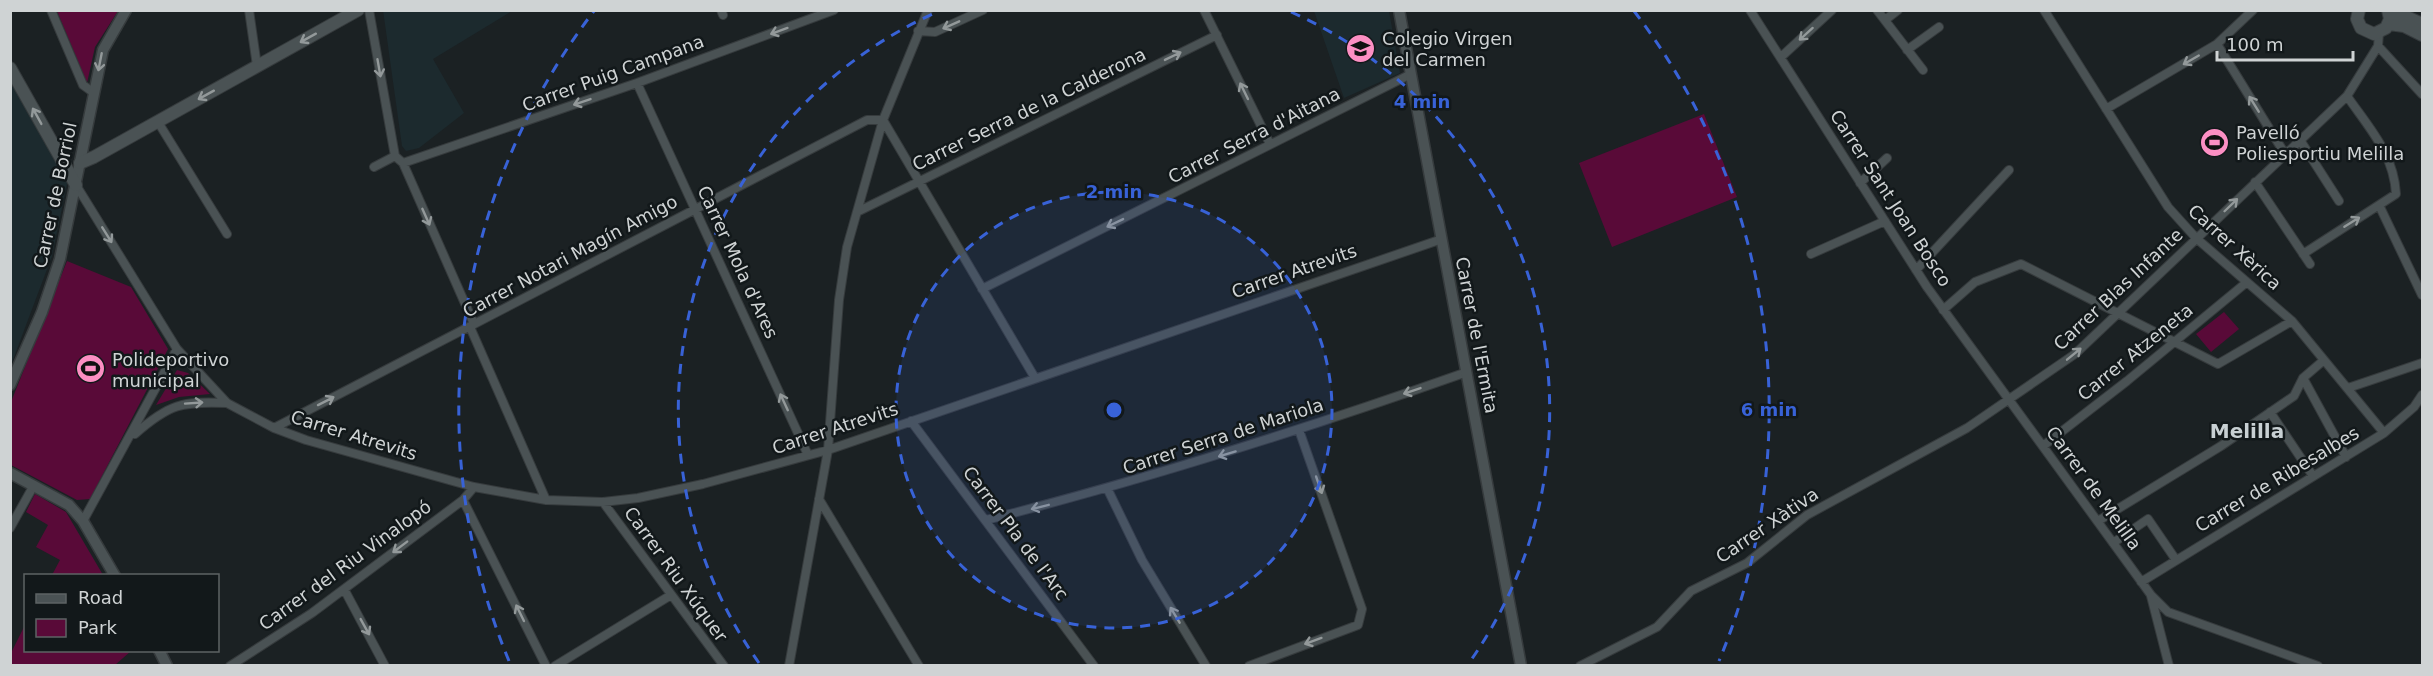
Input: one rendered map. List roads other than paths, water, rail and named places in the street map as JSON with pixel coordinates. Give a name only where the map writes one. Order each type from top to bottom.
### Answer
[{"type":"main road","points":[[80,163],[358,10]]},
{"type":"main road","points":[[2356,13],[2365,31],[2378,39],[2389,24],[2389,10],[2422,24]]},
{"type":"main road","points":[[2389,24],[2404,27],[2422,35]]},
{"type":"main road","points":[[10,68],[76,185]]},
{"type":"street","points":[[51,10],[83,85],[94,93]]},
{"type":"street","name":"Carrer de Borriol","points":[[10,385],[42,312],[57,270],[103,50],[126,10]]},
{"type":"street","points":[[249,10],[257,66]]},
{"type":"street","points":[[369,10],[395,156],[403,163],[546,500]]},
{"type":"street","name":"Carrer Puig Campana","points":[[403,163],[637,83],[834,10]]},
{"type":"street","points":[[789,666],[828,450],[839,300],[847,246],[883,120],[928,10]]},
{"type":"street","points":[[918,31],[935,32],[983,10]]},
{"type":"street","points":[[1204,10],[1270,144]]},
{"type":"street","name":"Carrer de l'Ermita","points":[[1399,10],[1521,666]]},
{"type":"street","name":"Carrer Sant Joan Bosco","points":[[1750,10],[1916,270],[2010,400]]},
{"type":"street","points":[[1780,57],[1832,10]]},
{"type":"street","points":[[1878,10],[1923,70]]},
{"type":"street","points":[[1885,20],[1898,10]]},
{"type":"street","name":"Carrer Xèrica","points":[[2044,10],[2168,207],[2196,238],[2292,321],[2385,433]]},
{"type":"street","points":[[2106,109],[2217,44],[2253,10]]},
{"type":"street","points":[[1908,50],[1939,27]]},
{"type":"street","name":"Carrer Serra de la Calderona","points":[[857,212],[1217,35]]},
{"type":"street","points":[[2378,39],[2422,94]]},
{"type":"street","name":"Carrer Blas Infante","points":[[2010,400],[2074,354],[2347,96],[2378,39]]},
{"type":"street","points":[[2217,44],[2285,154]]},
{"type":"street","name":"Carrer Serra d'Aitana","points":[[982,289],[1411,74]]},
{"type":"street","name":"Carrer Mola d'Ares","points":[[637,83],[808,455]]},
{"type":"street","points":[[2302,254],[2396,194],[2395,171],[2385,152],[2347,96]]},
{"type":"street","name":"Carrer Notari Magín Amigo","points":[[274,428],[867,120],[883,120]]},
{"type":"street","points":[[883,120],[1035,378]]},
{"type":"street","points":[[158,122],[227,234]]},
{"type":"street","points":[[2300,140],[2339,201]]},
{"type":"street","points":[[374,167],[395,156]]},
{"type":"street","points":[[1860,183],[1887,158]]},
{"type":"street","points":[[1916,270],[2008,170]]},
{"type":"street","points":[[2255,182],[2310,264]]},
{"type":"street","points":[[76,185],[177,349],[227,403]]},
{"type":"street","points":[[2379,205],[2422,295]]},
{"type":"street","points":[[1811,254],[1885,221]]},
{"type":"street","name":"Carrer Atrevits","points":[[227,403],[274,428],[306,441],[474,487],[546,500],[603,502],[638,498],[703,484],[828,450],[1442,239]]},
{"type":"street","points":[[1943,310],[1975,282],[2021,264],[2218,364],[2292,321]]},
{"type":"street","name":"Carrer Atzeneta","points":[[2043,446],[2247,282]]},
{"type":"street","points":[[83,521],[177,349]]},
{"type":"street","points":[[2098,521],[2221,446],[2294,396],[2303,378],[2324,360]]},
{"type":"street","points":[[2348,388],[2422,363]]},
{"type":"street","name":"Carrer Serra de Mariola","points":[[986,520],[1108,490],[1299,430],[1467,372]]},
{"type":"street","points":[[2303,378],[2346,457]]},
{"type":"street","name":"Carrer de Ribesalbes","points":[[2141,582],[2385,433],[2414,407],[2422,395]]},
{"type":"street","name":"Carrer de Melilla","points":[[2010,400],[2151,595]]},
{"type":"street","name":"Carrer Xàtiva","points":[[1580,666],[1657,627],[1690,591],[1747,563],[1807,515],[1967,428],[2010,400]]},
{"type":"street","points":[[130,438],[157,414],[189,402],[227,403]]},
{"type":"street","points":[[149,403],[157,414]]},
{"type":"street","points":[[2270,412],[2313,476]]},
{"type":"street","name":"Carrer Pla de l'Arc","points":[[911,421],[1094,666]]},
{"type":"street","points":[[1250,666],[1358,625],[1362,609],[1299,430]]},
{"type":"street","points":[[10,473],[69,505],[83,521],[114,574]]},
{"type":"street","points":[[10,528],[34,485]]},
{"type":"street","name":"Carrer del Riu Vinalopó","points":[[230,666],[312,613],[463,500],[474,487]]},
{"type":"street","points":[[1108,490],[1142,560],[1206,666]]},
{"type":"street","points":[[819,499],[920,666]]},
{"type":"street","points":[[463,500],[546,666]]},
{"type":"street","name":"Carrer Riu Xúquer","points":[[603,502],[724,666]]},
{"type":"street","points":[[2113,543],[2148,519],[2176,560]]},
{"type":"street","points":[[344,589],[385,666]]},
{"type":"street","points":[[555,666],[671,595]]},
{"type":"street","points":[[2151,595],[2169,666]]},
{"type":"street","points":[[2151,595],[2168,612],[2318,666]]},
{"type":"street","points":[[160,652],[167,666]]},
{"type":"place","name":"Colegio Virgen del Carmen","points":[[1361,48]]},
{"type":"place","name":"Pavelló Poliesportiu Melilla","points":[[2215,142]]},
{"type":"place","name":"Polideportivo municipal","points":[[91,369]]},
{"type":"district","name":"Melilla","points":[[2247,431]]}]
